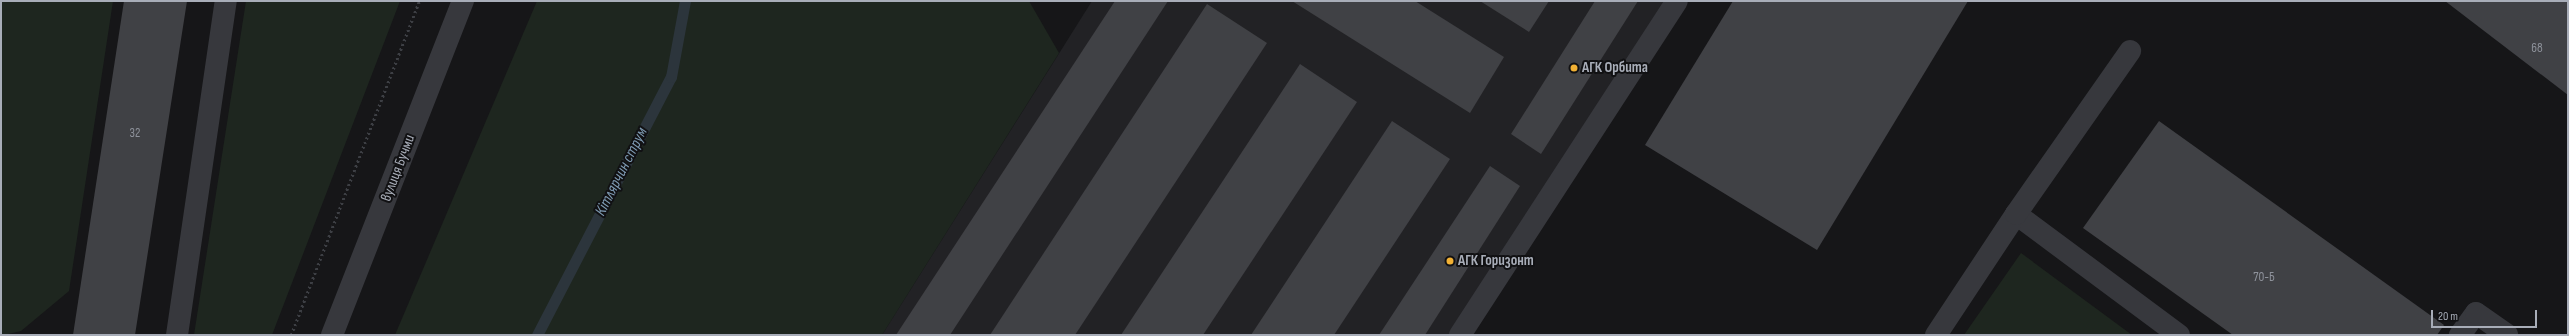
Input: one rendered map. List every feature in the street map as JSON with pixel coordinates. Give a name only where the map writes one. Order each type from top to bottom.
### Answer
[{"type":"street","points":[[177,335],[226,1]]},
{"type":"street","name":"вулиця Бучми","points":[[332,335],[463,1]]},
{"type":"street","points":[[1460,335],[1677,1]]},
{"type":"street","points":[[1936,335],[2016,214],[2130,51]]},
{"type":"street","points":[[2016,214],[2179,335]]},
{"type":"street","points":[[2460,335],[2476,313],[2507,335]]},
{"type":"path","points":[[291,335],[419,1]]},
{"type":"shaded area","points":[[1,1],[113,1],[69,291],[21,331],[4,335],[1,335]]},
{"type":"shaded area","points":[[246,1],[400,1],[272,335],[194,335]]},
{"type":"shaded area","points":[[537,1],[1029,1],[1059,53],[882,335],[395,335]]},
{"type":"shaded area","points":[[1092,1],[1669,1],[1462,335],[882,335]]},
{"type":"shaded area","points":[[2021,253],[2132,335],[1964,335]]},
{"type":"building","points":[[124,1],[187,1],[135,335],[73,335]]},
{"type":"building","points":[[1115,1],[1168,1],[950,335],[896,335]]},
{"type":"building","points":[[1292,1],[1415,1],[1504,57],[1470,113]]},
{"type":"building","points":[[1480,1],[1549,1],[1529,32]]},
{"type":"building","name":"АГК Орбита","points":[[1595,1],[1638,1],[1541,154],[1511,134]]},
{"type":"building","points":[[1733,1],[1968,1],[1817,250],[1645,145]]},
{"type":"building","points":[[2445,1],[2568,1],[2568,95]]},
{"type":"building","points":[[1207,4],[1267,43],[1075,335],[990,335]]},
{"type":"building","points":[[1300,64],[1357,102],[1203,335],[1121,335]]},
{"type":"building","points":[[1392,121],[1450,159],[1334,335],[1251,335]]},
{"type":"building","points":[[2159,121],[2444,325],[2437,335],[2233,335],[2083,228]]},
{"type":"building","name":"АГК Горизонт","points":[[1490,166],[1520,186],[1425,335],[1379,335]]},
{"type":"waterway","name":"Кітлярчин струм","points":[[537,335],[671,77],[685,1]]},
{"type":"place","name":"АГК Орбита","points":[[1574,68]]},
{"type":"place","name":"АГК Горизонт","points":[[1450,261]]}]
